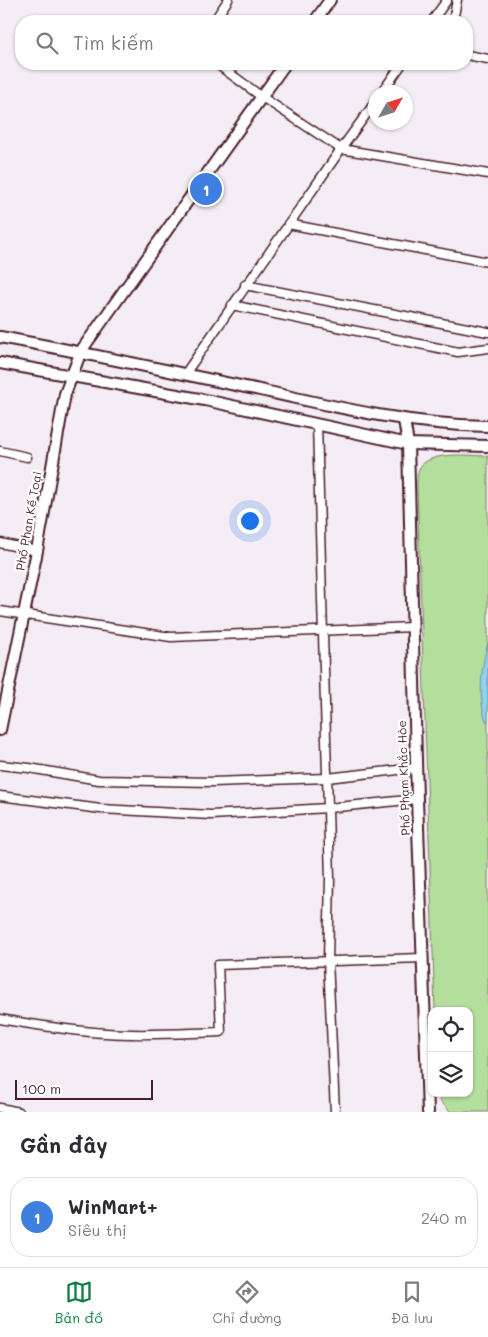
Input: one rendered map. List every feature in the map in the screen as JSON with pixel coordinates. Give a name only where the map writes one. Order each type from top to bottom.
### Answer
[{"type":"street","points":[[218,15],[228,0]]},
{"type":"street","points":[[319,15],[330,0]]},
{"type":"street","points":[[436,15],[447,0]]},
{"type":"street","points":[[454,15],[456,0]]},
{"type":"street","points":[[473,56],[488,59]]},
{"type":"street","points":[[225,70],[262,97],[342,149],[488,174]]},
{"type":"street","name":"Phố Phan Kế Toại","points":[[0,730],[37,551],[65,394],[81,351],[281,70]]},
{"type":"street","points":[[387,85],[398,70]]},
{"type":"street","points":[[185,374],[245,285],[368,112]]},
{"type":"street","points":[[288,224],[488,262]]},
{"type":"street","points":[[245,285],[488,332]]},
{"type":"street","points":[[232,305],[458,352],[488,348]]},
{"type":"street","points":[[0,336],[81,351],[404,420],[488,426]]},
{"type":"street","points":[[0,363],[205,400],[408,444],[488,446]]},
{"type":"street","name":"Phố Phạm Khắc Hòe","points":[[404,420],[408,444],[416,768],[428,1112]]},
{"type":"street","points":[[317,424],[330,879],[328,960],[335,1112]]},
{"type":"street","points":[[0,451],[27,457]]},
{"type":"street","points":[[0,543],[37,551]]},
{"type":"street","points":[[0,611],[171,637],[412,627]]},
{"type":"street","points":[[0,765],[99,780],[214,782],[327,778],[416,768]]},
{"type":"street","points":[[0,796],[101,809],[211,814],[328,808],[417,799]]},
{"type":"street","points":[[0,1019],[108,1034],[221,1032],[218,965],[422,958]]},
{"type":"street","points":[[0,1108],[19,1112]]},
{"type":"green space","points":[[461,455],[488,456],[488,1112],[451,1112],[439,1097],[473,1097],[473,1007],[435,1007],[417,479],[419,469],[431,459]]},
{"type":"water","points":[[488,643],[488,722],[486,721],[481,693],[482,672]]},
{"type":"place","name":"WinMart+","points":[[206,189]]}]
